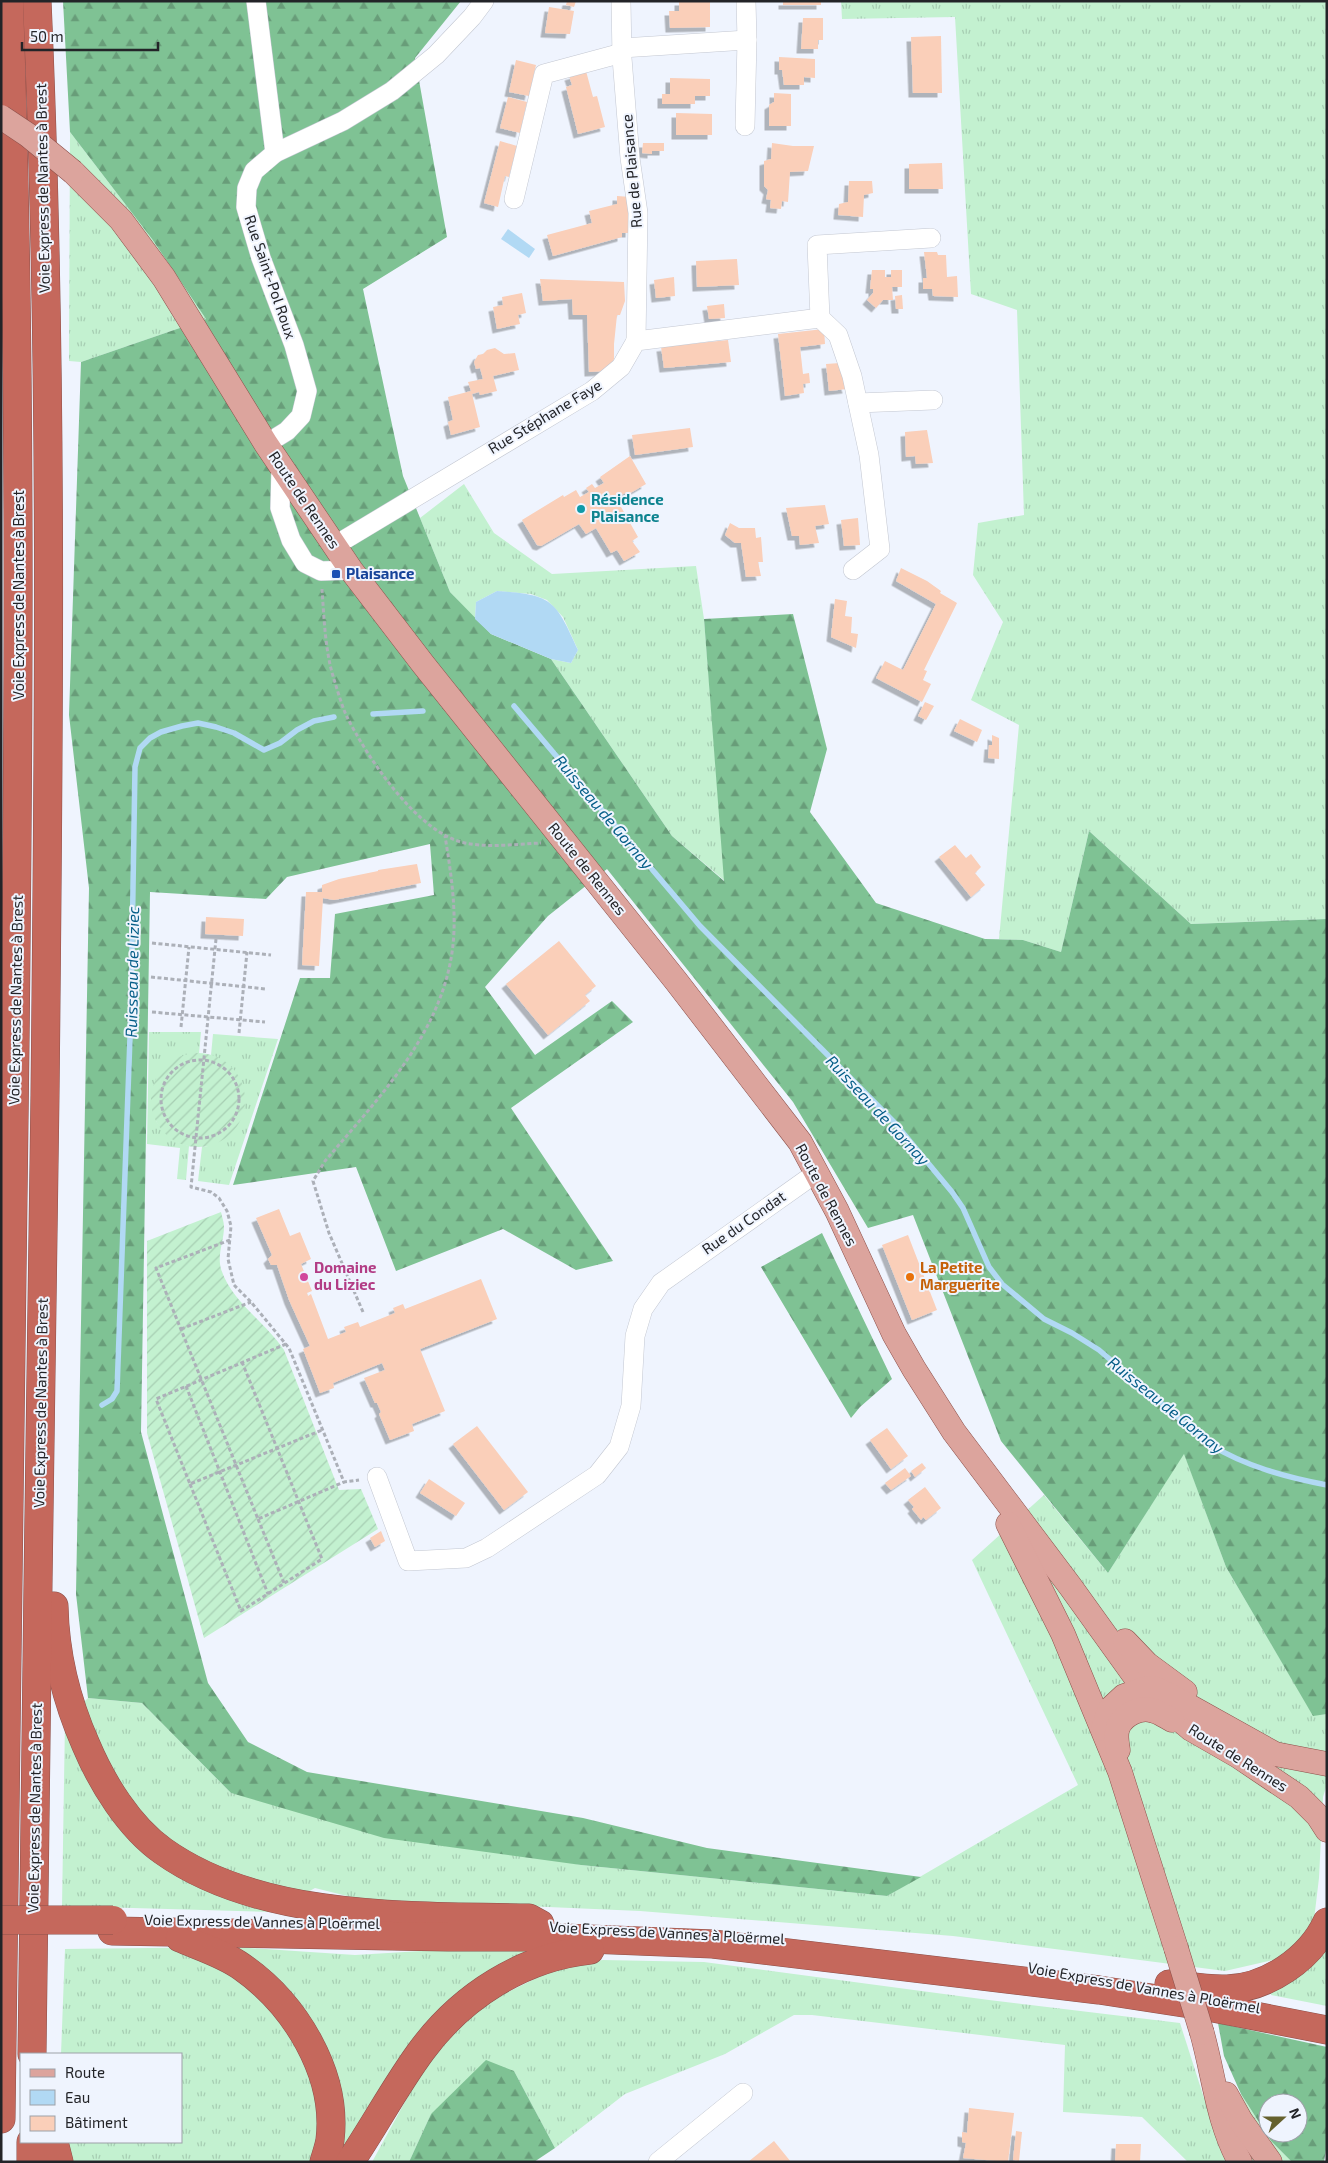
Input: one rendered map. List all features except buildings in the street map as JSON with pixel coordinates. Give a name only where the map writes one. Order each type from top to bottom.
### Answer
[{"type":"highway","name":"Voie Express de Nantes à Brest","points":[[1,2119],[9,1634],[19,622],[17,277],[9,1]]},
{"type":"highway","name":"Voie Express de Nantes à Brest","points":[[32,2053],[46,989],[48,531],[44,250],[37,1]]},
{"type":"highway","points":[[1,677],[2,653],[19,622]]},
{"type":"highway","points":[[39,1524],[52,1551],[57,1655],[70,1705],[93,1763],[113,1797],[135,1825],[162,1850],[214,1881],[273,1898],[335,1908],[415,1916],[530,1918],[546,1927]]},
{"type":"highway","name":"Voie Express de Vannes à Ploërmel","points":[[1,1920],[113,1926],[165,1932],[448,1937],[538,1936],[712,1944],[1099,1990],[1203,2006],[1327,2030]]},
{"type":"highway","points":[[1103,1978],[1226,1989],[1254,1986],[1306,1954],[1320,1937],[1327,1922]]},
{"type":"highway","name":"Voie Express de Vannes à Ploërmel","points":[[1,1930],[113,1926],[546,1927],[662,1931],[827,1942],[1103,1978],[1327,2020]]},
{"type":"highway","points":[[165,1932],[219,1954],[241,1966],[266,1987],[296,2021],[317,2060],[330,2101],[330,2140],[324,2162]]},
{"type":"highway","points":[[350,2162],[422,2049],[444,2024],[473,1999],[508,1974],[541,1961],[572,1952],[592,1950],[693,1952],[712,1944]]},
{"type":"highway","points":[[33,1976],[45,2002],[47,2053]]},
{"type":"highway","points":[[31,2143],[31,2162]]},
{"type":"highway","points":[[54,2143],[59,2162]]},
{"type":"main road","name":"Route de Rennes","points":[[1,117],[28,135],[73,172],[121,220],[164,278],[266,444],[351,570],[800,1142],[837,1210],[894,1334],[914,1369],[954,1432],[1070,1586],[1144,1689],[1191,1729],[1238,1756],[1300,1797],[1318,1816],[1327,1830]]},
{"type":"main road","points":[[987,1477],[994,1502],[1016,1536],[1063,1634],[1120,1772],[1202,2033],[1223,2120],[1233,2149],[1240,2162]]},
{"type":"main road","name":"Route de Rennes","points":[[1070,1586],[1148,1664],[1186,1692],[1231,1730]]},
{"type":"main road","name":"Route de Rennes","points":[[1144,1689],[1154,1688],[1169,1695],[1275,1754],[1327,1764]]},
{"type":"main road","points":[[1103,1729],[1110,1709],[1124,1696],[1144,1689]]},
{"type":"main road","points":[[1120,1772],[1116,1737],[1118,1726],[1135,1711],[1153,1710],[1191,1729]]},
{"type":"main road","points":[[1211,2066],[1241,2122],[1270,2162]]},
{"type":"street","points":[[256,1],[275,152]]},
{"type":"street","name":"Rue Saint-Pol Roux","points":[[266,444],[287,431],[301,416],[307,391],[294,345],[261,258],[246,207],[247,188],[254,171],[275,152],[343,121],[392,91],[436,55],[472,17],[484,1]]},
{"type":"street","name":"Rue de Plaisance","points":[[621,1],[622,50],[630,158],[638,213],[636,341]]},
{"type":"street","points":[[745,126],[746,1]]},
{"type":"street","points":[[514,199],[544,74],[622,50],[747,40]]},
{"type":"street","points":[[853,570],[880,549],[869,455],[852,376],[838,335],[820,318],[817,245],[931,238]]},
{"type":"street","points":[[636,341],[820,318]]},
{"type":"street","name":"Rue Stéphane Faye","points":[[334,546],[592,391],[621,367],[636,341]]},
{"type":"street","points":[[858,403],[933,400]]},
{"type":"street","points":[[281,466],[280,508],[291,540],[305,563],[321,571],[351,570]]},
{"type":"street","name":"Rue du Condat","points":[[377,1477],[408,1562],[466,1558],[487,1548],[597,1475],[619,1447],[631,1406],[635,1336],[643,1309],[661,1283],[671,1274],[816,1173]]},
{"type":"street","points":[[658,2162],[743,2093]]},
{"type":"path","points":[[321,571],[325,624],[332,674],[346,715],[392,788],[420,817],[444,836],[465,843],[500,845],[564,841]]},
{"type":"path","points":[[363,1312],[329,1233],[313,1181],[326,1161],[416,1048],[432,1018],[448,975],[454,931],[452,882],[444,836]]},
{"type":"path","points":[[216,939],[192,1188],[211,1192],[219,1198],[227,1210],[231,1226],[228,1259],[234,1285],[251,1302],[286,1344],[344,1482]]},
{"type":"path","points":[[152,943],[271,955]]},
{"type":"path","points":[[181,1027],[190,947]]},
{"type":"path","points":[[239,1033],[247,952]]},
{"type":"path","points":[[151,977],[266,989]]},
{"type":"path","points":[[152,1012],[265,1022]]},
{"type":"path","points":[[204,1060],[216,1063],[234,1079],[238,1090],[239,1103],[236,1115],[225,1129],[209,1137],[196,1138],[181,1134],[169,1124],[162,1110],[160,1095],[165,1080],[175,1068],[188,1061],[204,1060]]},
{"type":"path","points":[[230,1240],[156,1268],[284,1583]]},
{"type":"path","points":[[181,1328],[251,1302]]},
{"type":"path","points":[[242,1362],[322,1558],[241,1611],[156,1399],[242,1362],[286,1344]]},
{"type":"path","points":[[186,1386],[268,1594]]},
{"type":"path","points":[[190,1484],[322,1430]]},
{"type":"path","points":[[258,1519],[344,1482],[377,1477]]},
{"type":"green space","points":[[63,1],[461,1],[415,58],[447,237],[363,289],[403,476],[450,592],[491,634],[551,659],[672,836],[724,881],[704,619],[793,614],[827,749],[810,812],[876,903],[985,939],[1023,940],[1061,952],[1089,831],[1191,924],[1327,919],[1327,1714],[1313,1716],[1226,1567],[1184,1454],[1108,1573],[1001,1441],[913,1215],[868,1228],[793,1102],[607,869],[548,916],[485,987],[535,1055],[612,1001],[633,1022],[511,1108],[613,1261],[576,1270],[503,1229],[396,1271],[356,1167],[233,1185],[300,978],[330,978],[335,914],[434,895],[430,844],[287,877],[266,899],[150,892],[141,1432],[208,1683],[248,1742],[307,1772],[583,1818],[707,1848],[921,1877],[887,1896],[581,1865],[384,1838],[231,1793],[142,1703],[88,1698],[76,1594],[89,888],[69,715],[81,362],[206,319],[152,239],[70,132]]},
{"type":"green space","points":[[841,1],[1327,1],[1327,919],[1191,924],[1089,831],[1061,952],[1023,940],[999,939],[1019,725],[971,700],[1003,622],[973,575],[978,523],[1024,515],[1017,310],[971,294],[955,17],[842,19]]},
{"type":"green space","points":[[70,132],[152,239],[206,319],[81,362],[69,361]]},
{"type":"green space","points":[[464,484],[494,533],[552,574],[696,566],[704,619],[725,881],[672,836],[551,659],[571,663],[578,650],[563,617],[547,600],[531,594],[497,591],[476,602],[475,619],[450,592],[420,518]]},
{"type":"green space","points":[[149,1032],[201,1032],[199,1054],[196,1053],[156,1121],[170,1137],[189,1146],[186,1180],[177,1179],[180,1148],[147,1144]]},
{"type":"green space","points":[[213,1034],[278,1039],[229,1185],[198,1181],[202,1147],[208,1146],[225,1062],[211,1055]]},
{"type":"green space","points":[[198,1053],[216,1057],[231,1067],[241,1082],[245,1100],[241,1118],[231,1133],[216,1143],[198,1147],[180,1143],[165,1133],[155,1118],[151,1100],[155,1082],[165,1067],[180,1057]]},
{"type":"green space","points":[[221,1212],[224,1227],[220,1263],[226,1281],[240,1301],[284,1350],[339,1490],[361,1489],[378,1529],[204,1638],[147,1433],[147,1241]]},
{"type":"green space","points":[[822,1233],[892,1379],[860,1407],[851,1418],[761,1267]]},
{"type":"green space","points":[[1184,1453],[1226,1567],[1313,1715],[1327,1714],[1327,1784],[1323,1797],[1319,1878],[1313,1928],[1327,1925],[1327,2006],[1271,1995],[1273,1960],[1225,1971],[953,1936],[640,1911],[359,1899],[315,1888],[272,1912],[62,1906],[65,1721],[88,1698],[142,1703],[231,1793],[581,1865],[887,1896],[1078,1785],[972,1560],[1044,1495],[1108,1573]]},
{"type":"green space","points":[[235,1947],[355,1955],[454,1949],[540,1950],[480,1978],[341,2162],[54,2162],[64,2143],[182,2143],[182,2053],[61,2053],[65,1949]]},
{"type":"green space","points":[[603,1960],[704,1962],[1180,2023],[1204,2098],[1241,2094],[1258,2121],[1258,2143],[1273,2143],[1292,2162],[1188,2162],[1142,2117],[1063,2112],[1065,2045],[812,2015],[794,2015],[725,2054],[625,2094],[555,2148],[514,2071],[431,2114],[409,2162],[372,2162],[429,2058],[473,2009],[563,1965]]},
{"type":"green space","points":[[1218,2023],[1327,2047],[1327,2144],[1324,2162],[1292,2162],[1273,2143],[1308,2143],[1308,2093],[1258,2093],[1258,2121],[1241,2094],[1224,2056]]},
{"type":"green space","points":[[486,2060],[514,2071],[555,2148],[534,2162],[409,2162],[431,2114]]},
{"type":"water","points":[[508,229],[535,249],[529,258],[501,239]]},
{"type":"water","points":[[497,591],[530,595],[550,603],[564,620],[578,650],[571,663],[551,659],[491,634],[475,619],[476,602]]},
{"type":"waterway","name":"Ruisseau de Gornay","points":[[514,706],[700,926],[894,1122],[963,1208],[989,1267],[1002,1284],[1044,1319],[1072,1333],[1099,1350],[1209,1444],[1251,1465],[1327,1485]]},
{"type":"waterway","name":"Ruisseau de Liziec","points":[[373,714],[423,711]]},
{"type":"waterway","name":"Ruisseau de Liziec","points":[[102,1405],[112,1399],[117,1391],[131,1010],[135,767],[140,748],[150,738],[161,732],[198,723],[234,733],[264,750],[280,743],[297,730],[314,721],[334,717]]},
{"type":"place","name":"Résidence Plaisance","points":[[581,509]]},
{"type":"place","name":"Plaisance","points":[[336,574]]},
{"type":"place","name":"Domaine du Liziec","points":[[304,1277]]},
{"type":"place","name":"La Petite Marguerite","points":[[910,1277]]}]
